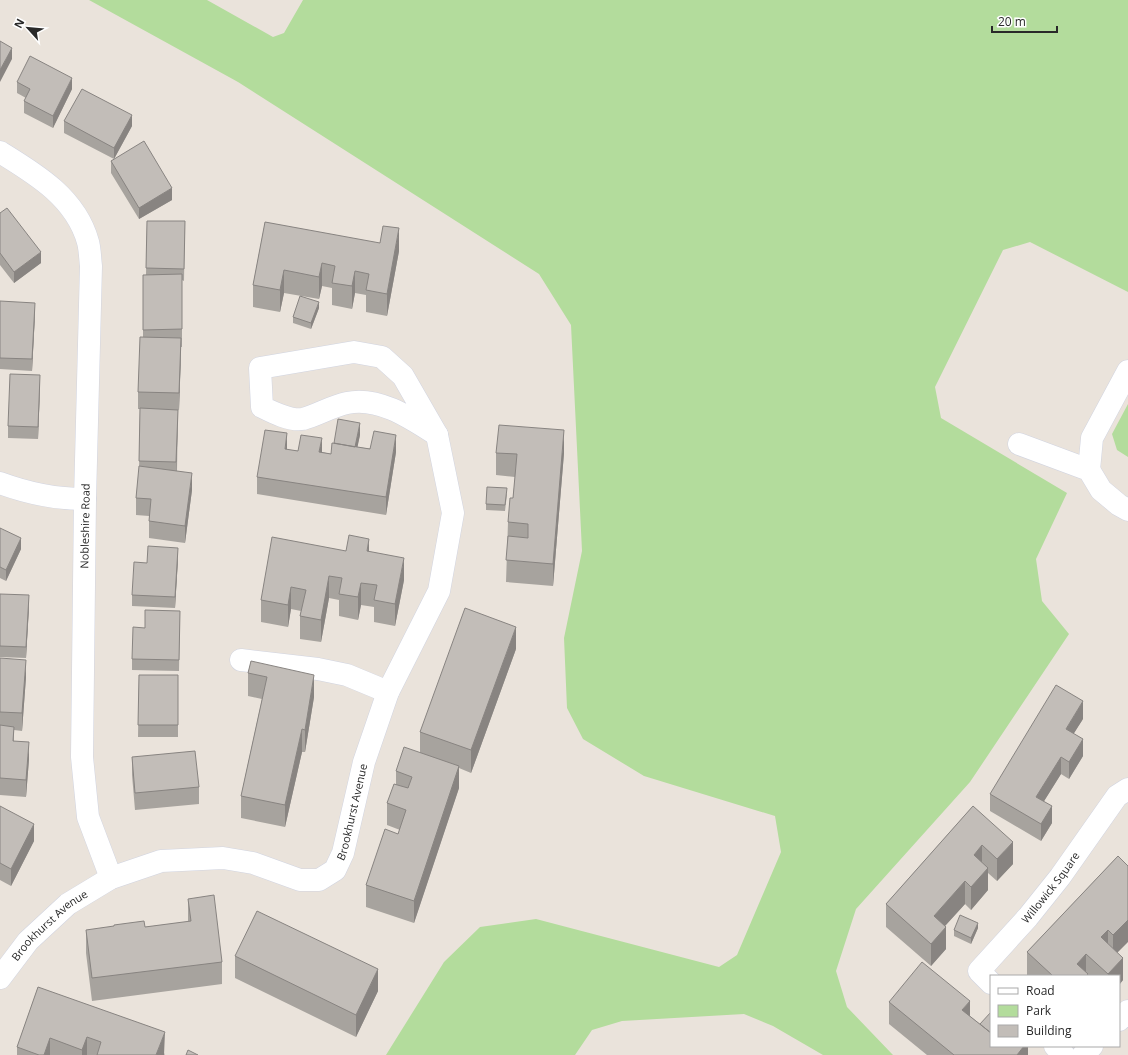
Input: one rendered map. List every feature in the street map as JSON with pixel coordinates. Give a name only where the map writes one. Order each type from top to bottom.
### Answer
[{"type":"street","name":"Nobleshire Road","points":[[0,152],[48,183],[58,192],[76,215],[88,241],[91,266],[85,500],[82,758],[88,817],[111,878]]},
{"type":"street","name":"Brookhurst Avenue","points":[[0,978],[34,935],[68,904],[111,878],[161,861],[223,858],[253,863],[300,880],[319,880],[335,870],[343,853],[364,762],[388,692],[439,591],[453,513],[437,435],[403,376],[382,357],[354,352],[260,368],[262,407],[279,416],[302,419],[348,402],[373,403],[401,412],[437,435]]},
{"type":"street","points":[[1128,371],[1092,438],[1089,470],[1101,490],[1119,505],[1128,510]]},
{"type":"street","points":[[1019,444],[1089,470]]},
{"type":"street","points":[[0,482],[14,488],[61,499],[85,500]]},
{"type":"street","points":[[241,660],[318,669],[347,675],[388,692]]},
{"type":"street","name":"Willowick Square","points":[[990,982],[979,971],[1028,917],[1060,877],[1117,796],[1128,789]]},
{"type":"street","points":[[1120,1019],[1128,1011]]},
{"type":"street","points":[[1056,1047],[1064,1055]]},
{"type":"street","points":[[1083,1055],[1091,1047]]},
{"type":"green space","points":[[89,0],[207,0],[273,37],[284,33],[303,0],[1128,0],[1128,292],[1030,242],[1003,250],[935,387],[941,418],[1067,493],[1036,559],[1042,601],[1069,634],[970,782],[856,909],[836,971],[847,1007],[893,1055],[823,1055],[773,1026],[744,1014],[622,1021],[592,1030],[575,1055],[386,1055],[444,962],[480,927],[536,919],[719,967],[737,955],[781,852],[775,816],[644,776],[583,739],[567,708],[564,638],[582,551],[571,325],[539,274],[238,82]]},
{"type":"green space","points":[[1128,404],[1128,457],[1117,450],[1112,434]]},
{"type":"building","points":[[0,41],[12,48],[0,70]]},
{"type":"building","points":[[30,56],[72,78],[53,116],[24,101],[30,89],[17,82]]},
{"type":"building","points":[[82,89],[132,115],[114,148],[64,121]]},
{"type":"building","points":[[144,141],[172,188],[139,208],[111,161]]},
{"type":"building","points":[[7,208],[41,252],[14,272],[0,253],[0,213]]},
{"type":"building","points":[[147,221],[185,221],[184,269],[146,268]]},
{"type":"building","points":[[265,222],[380,243],[383,226],[399,228],[387,294],[366,290],[369,274],[355,271],[352,286],[332,283],[335,266],[322,263],[319,277],[284,270],[280,290],[253,285]]},
{"type":"building","points":[[182,274],[182,329],[143,330],[143,275]]},
{"type":"building","points":[[300,296],[319,302],[311,323],[293,317]]},
{"type":"building","points":[[0,301],[35,303],[32,359],[0,358]]},
{"type":"building","points":[[140,337],[181,338],[179,393],[138,392]]},
{"type":"building","points":[[10,374],[40,375],[38,427],[8,426]]},
{"type":"building","points":[[140,408],[178,410],[176,462],[139,461]]},
{"type":"building","points":[[338,419],[360,423],[355,447],[334,443]]},
{"type":"building","points":[[499,425],[564,430],[553,564],[506,560],[508,536],[528,538],[528,524],[508,522],[510,498],[513,498],[517,454],[496,453]]},
{"type":"building","points":[[265,430],[287,433],[285,449],[298,451],[301,435],[322,438],[319,452],[331,454],[332,443],[370,449],[374,431],[396,435],[386,497],[257,477]]},
{"type":"building","points":[[139,466],[192,473],[185,526],[149,521],[151,499],[136,498]]},
{"type":"building","points":[[487,487],[507,488],[505,505],[486,504]]},
{"type":"building","points":[[0,528],[21,538],[6,570],[0,567]]},
{"type":"building","points":[[349,535],[369,539],[367,551],[404,558],[395,604],[374,600],[377,585],[361,583],[358,597],[339,594],[342,578],[329,576],[321,620],[300,616],[306,590],[291,587],[288,605],[261,600],[272,537],[346,551]]},
{"type":"building","points":[[148,546],[178,548],[175,597],[132,595],[134,562],[147,563]]},
{"type":"building","points":[[0,594],[29,595],[26,647],[0,646]]},
{"type":"building","points":[[465,608],[516,627],[471,750],[420,732]]},
{"type":"building","points":[[145,610],[180,611],[179,660],[132,659],[133,627],[145,628]]},
{"type":"building","points":[[0,658],[26,660],[22,713],[0,712]]},
{"type":"building","points":[[251,661],[314,675],[305,730],[302,729],[285,805],[241,796],[267,677],[248,673]]},
{"type":"building","points":[[139,675],[178,675],[178,725],[138,725]]},
{"type":"building","points":[[1056,685],[1083,701],[1066,729],[1083,739],[1069,762],[1061,757],[1036,797],[1052,806],[1041,824],[990,794]]},
{"type":"building","points":[[0,725],[14,727],[13,741],[29,742],[26,780],[0,778]]},
{"type":"building","points":[[404,747],[459,766],[414,901],[366,885],[385,829],[398,834],[406,810],[387,803],[394,784],[408,788],[412,777],[396,771]]},
{"type":"building","points":[[195,751],[199,787],[135,793],[132,757]]},
{"type":"building","points":[[0,806],[34,824],[11,869],[0,863]]},
{"type":"building","points":[[973,806],[1013,842],[997,859],[982,845],[974,855],[988,868],[971,887],[965,881],[934,916],[946,927],[931,944],[886,904]]},
{"type":"building","points":[[1118,856],[1128,866],[1128,920],[1113,935],[1108,930],[1101,937],[1123,958],[1108,974],[1086,954],[1077,964],[1088,974],[1087,975],[1052,975],[1027,952]]},
{"type":"building","points":[[214,895],[222,962],[92,978],[86,930],[144,921],[145,927],[191,921],[188,899]]},
{"type":"building","points":[[257,911],[378,969],[356,1015],[235,956]]},
{"type":"building","points":[[960,915],[978,923],[971,938],[954,930]]},
{"type":"building","points":[[922,962],[970,1001],[962,1010],[990,1032],[990,1047],[1023,1047],[1017,1055],[954,1055],[889,1002]]},
{"type":"building","points":[[38,987],[165,1032],[156,1055],[97,1055],[101,1042],[87,1037],[82,1050],[50,1038],[44,1055],[39,1055],[17,1047]]},
{"type":"building","points":[[990,1013],[990,1032],[980,1024]]},
{"type":"building","points":[[188,1050],[198,1055],[186,1055]]}]
